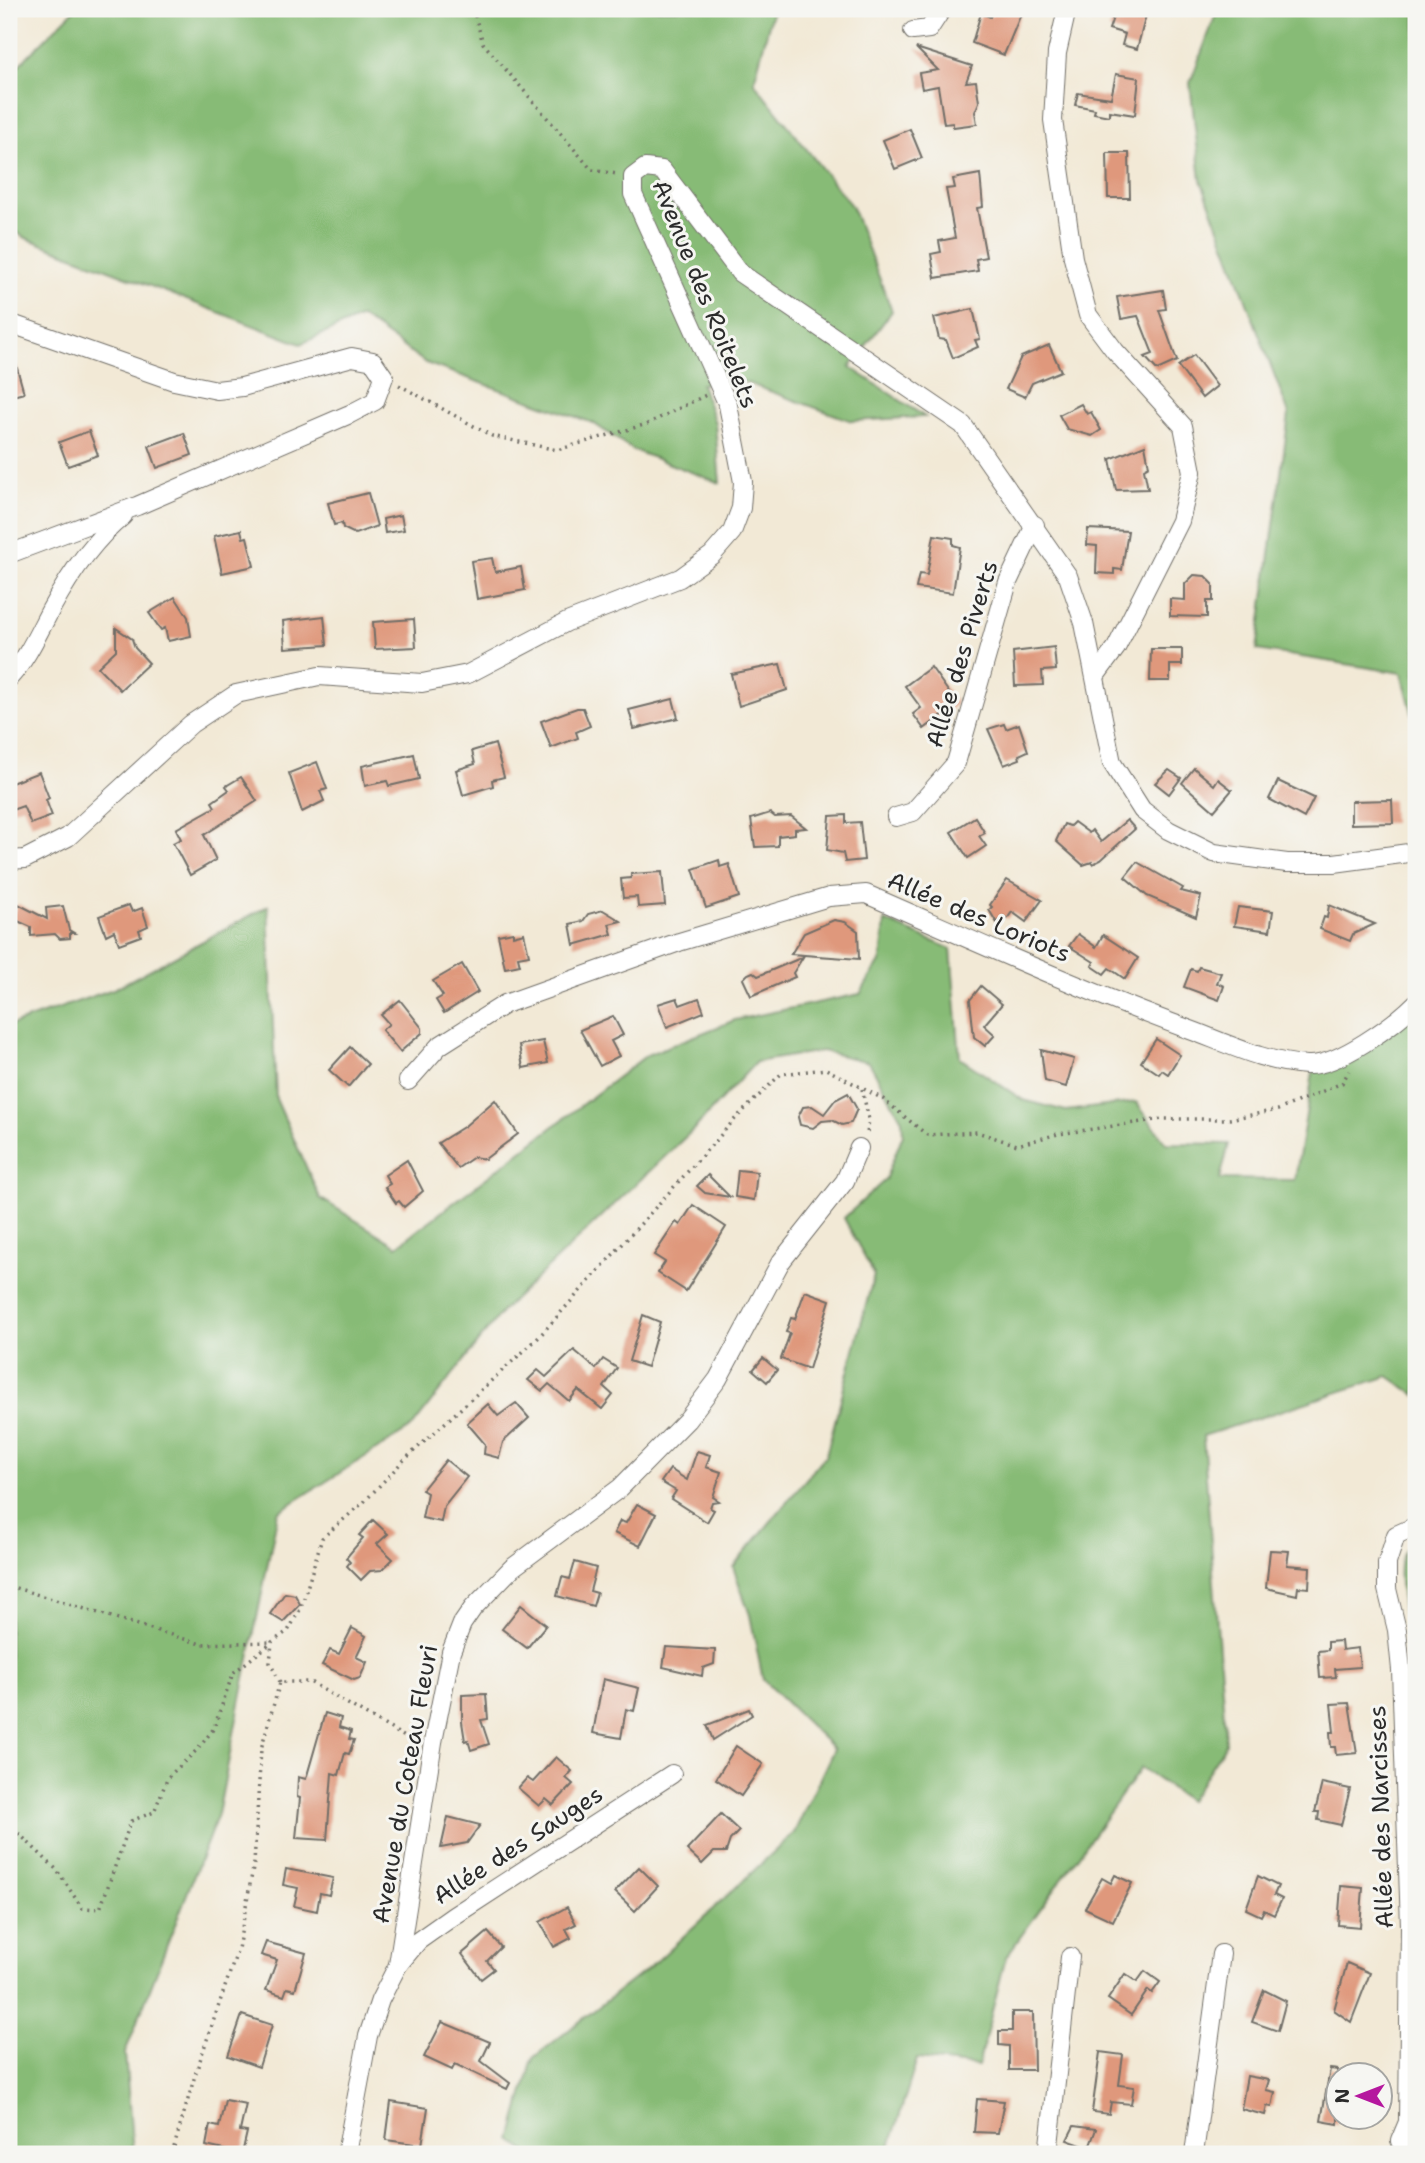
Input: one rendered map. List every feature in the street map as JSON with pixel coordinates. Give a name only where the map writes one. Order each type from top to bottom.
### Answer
[{"type":"street","points":[[913,31],[929,29],[942,9]]},
{"type":"street","points":[[1067,9],[1056,53],[1053,120],[1073,258],[1088,315],[1115,351],[1183,426],[1192,472],[1180,521],[1116,648],[1096,675]]},
{"type":"street","name":"Avenue des Roitelets","points":[[9,860],[25,859],[68,836],[191,724],[236,694],[319,677],[422,683],[467,674],[567,622],[680,578],[712,555],[732,532],[741,508],[743,482],[728,405],[633,194],[633,177],[645,168],[662,170],[740,274],[963,425],[1068,576],[1084,623],[1112,763],[1142,810],[1168,830],[1214,852],[1287,863],[1334,863],[1416,852]]},
{"type":"street","points":[[9,323],[174,382],[217,390],[242,387],[352,357],[373,361],[384,377],[375,401],[137,506],[9,555]]},
{"type":"street","points":[[9,678],[20,666],[53,606],[89,551],[109,527],[137,506]]},
{"type":"street","name":"Allée des Piverts","points":[[896,817],[913,812],[956,762],[1008,582],[1035,525]]},
{"type":"street","name":"Allée des Loriots","points":[[408,1081],[439,1046],[505,1004],[679,942],[829,897],[866,894],[1117,1002],[1263,1056],[1310,1066],[1350,1052],[1398,1021],[1416,1003]]},
{"type":"street","name":"Avenue du Coteau Fleuri","points":[[346,2154],[368,2036],[380,2000],[398,1965],[433,1742],[451,1652],[473,1608],[512,1567],[620,1488],[687,1420],[718,1379],[780,1263],[845,1181],[859,1147]]},
{"type":"street","name":"Allée des Narcisses","points":[[1412,2121],[1410,1926],[1401,1670],[1397,1630],[1387,1589],[1387,1563],[1396,1535],[1403,1529],[1416,1526]]},
{"type":"street","name":"Allée des Sauges","points":[[398,1965],[418,1941],[452,1917],[672,1774]]},
{"type":"street","points":[[1194,2154],[1221,1954]]},
{"type":"street","points":[[1048,2154],[1070,1957]]},
{"type":"street","points":[[1411,2154],[1400,2141],[1412,2121]]},
{"type":"path","points":[[473,9],[483,43],[592,170],[633,177]]},
{"type":"path","points":[[384,377],[492,436],[557,450],[647,424],[721,388]]},
{"type":"path","points":[[9,1833],[13,1828],[56,1869],[82,1908],[100,1909],[131,1821],[154,1812],[168,1777],[200,1748],[214,1728],[233,1673],[288,1631],[301,1608],[322,1538],[364,1502],[402,1462],[537,1339],[736,1118],[781,1074],[826,1069],[883,1099],[927,1135],[977,1132],[1017,1145],[1058,1134],[1163,1119],[1229,1119],[1278,1110],[1342,1083],[1368,1040]]},
{"type":"path","points":[[859,1147],[868,1129],[862,1088]]},
{"type":"path","points":[[9,1586],[201,1643],[272,1642]]},
{"type":"path","points":[[172,2154],[196,2072],[238,1949],[254,1863],[261,1749],[280,1682],[270,1663],[272,1642]]},
{"type":"path","points":[[280,1682],[310,1682],[405,1737],[433,1742]]},
{"type":"green space","points":[[75,9],[773,9],[754,82],[852,207],[892,311],[850,367],[925,417],[852,421],[736,379],[701,384],[715,423],[720,483],[633,450],[593,423],[426,363],[361,317],[301,344],[26,238],[9,228],[9,66],[16,68]]},
{"type":"green space","points":[[1218,9],[1416,9],[1416,728],[1402,673],[1257,650],[1289,414],[1201,180],[1190,83]]},
{"type":"green space","points":[[268,906],[276,1099],[320,1198],[397,1246],[647,1055],[735,1020],[860,994],[881,960],[885,921],[951,949],[960,1058],[1023,1100],[1066,1111],[1136,1102],[1166,1143],[1229,1144],[1220,1179],[1295,1180],[1313,1073],[1416,1007],[1416,1395],[1388,1376],[1203,1436],[1226,1744],[1189,1801],[1141,1768],[1006,1957],[978,2066],[917,2059],[889,2150],[900,2154],[529,2154],[511,2140],[533,2058],[656,1962],[794,1833],[834,1749],[763,1680],[750,1615],[733,1567],[826,1455],[874,1275],[844,1218],[885,1180],[903,1134],[902,1120],[869,1062],[822,1051],[756,1062],[696,1127],[503,1310],[412,1427],[278,1512],[218,1814],[125,2053],[133,2154],[9,2154],[9,1026],[116,988]]},
{"type":"green space","points":[[1416,1541],[1416,1626],[1404,1616],[1400,1564],[1408,1547]]},
{"type":"building","points":[[994,9],[1023,9],[1004,55],[972,43],[981,13],[990,17]]},
{"type":"building","points":[[1116,9],[1147,11],[1137,49],[1122,45],[1125,34],[1109,29]]},
{"type":"building","points":[[916,48],[972,66],[966,82],[976,81],[979,102],[975,112],[977,124],[953,127],[953,123],[944,124],[938,86],[922,89],[919,73],[938,70]]},
{"type":"building","points":[[1116,74],[1139,78],[1135,115],[1109,111],[1109,116],[1094,113],[1095,109],[1075,105],[1078,93],[1111,98]]},
{"type":"building","points":[[910,129],[922,158],[895,169],[883,140]]},
{"type":"building","points":[[1107,153],[1129,153],[1130,198],[1108,198]]},
{"type":"building","points":[[980,174],[983,207],[977,208],[986,257],[976,259],[978,271],[935,278],[931,254],[941,252],[939,241],[955,238],[946,189],[955,188],[953,179]]},
{"type":"building","points":[[1163,290],[1166,309],[1159,310],[1177,361],[1157,370],[1145,357],[1153,354],[1138,316],[1121,319],[1117,297]]},
{"type":"building","points":[[973,309],[980,339],[975,340],[978,347],[953,358],[946,340],[939,339],[934,318]]},
{"type":"building","points":[[1049,345],[1061,371],[1032,383],[1025,397],[1006,389],[1021,357]]},
{"type":"building","points":[[9,354],[13,354],[24,393],[9,397]]},
{"type":"building","points":[[1194,355],[1217,386],[1202,398],[1178,366]]},
{"type":"building","points":[[1081,404],[1087,414],[1091,412],[1101,430],[1092,436],[1067,429],[1059,415]]},
{"type":"building","points":[[89,431],[98,455],[68,466],[59,442]]},
{"type":"building","points":[[184,433],[192,455],[157,468],[149,446]]},
{"type":"building","points":[[1145,445],[1149,466],[1144,469],[1148,489],[1116,490],[1110,459]]},
{"type":"building","points":[[368,493],[377,526],[355,534],[343,528],[342,523],[334,525],[328,503]]},
{"type":"building","points":[[401,515],[404,530],[385,533],[383,519]]},
{"type":"building","points":[[1088,529],[1128,531],[1122,570],[1114,569],[1114,574],[1096,573],[1097,546],[1087,545]]},
{"type":"building","points":[[241,530],[243,538],[247,537],[254,566],[222,573],[214,536]]},
{"type":"building","points":[[934,535],[953,538],[953,545],[960,547],[953,593],[916,588],[919,574],[927,575]]},
{"type":"building","points":[[492,558],[495,572],[521,567],[525,590],[477,599],[471,561]]},
{"type":"building","points":[[1194,575],[1205,576],[1213,584],[1213,601],[1207,601],[1207,617],[1170,616],[1170,599],[1185,600],[1185,584]]},
{"type":"building","points":[[175,597],[188,617],[191,636],[168,641],[165,628],[161,630],[149,613]]},
{"type":"building","points":[[324,616],[327,645],[285,648],[283,621]]},
{"type":"building","points":[[414,619],[416,647],[375,649],[373,622]]},
{"type":"building","points":[[116,628],[132,639],[135,648],[149,663],[120,690],[98,667],[116,650]]},
{"type":"building","points":[[1054,647],[1056,670],[1042,671],[1043,685],[1015,686],[1013,652]]},
{"type":"building","points":[[1151,649],[1182,649],[1182,665],[1170,665],[1170,681],[1150,681]]},
{"type":"building","points":[[780,664],[787,690],[739,706],[731,674]]},
{"type":"building","points":[[931,667],[957,704],[924,729],[913,714],[921,708],[905,686]]},
{"type":"building","points":[[673,699],[678,718],[634,729],[629,710]]},
{"type":"building","points":[[583,708],[590,726],[576,732],[578,738],[551,748],[541,721]]},
{"type":"building","points":[[1004,724],[1006,729],[1019,724],[1028,751],[1019,755],[1020,759],[1004,765],[988,729]]},
{"type":"building","points":[[495,744],[504,777],[492,780],[493,786],[463,795],[456,770],[475,764],[472,751]]},
{"type":"building","points":[[414,754],[419,779],[389,786],[387,781],[365,786],[362,766]]},
{"type":"building","points":[[317,762],[327,789],[320,791],[324,801],[302,812],[289,773]]},
{"type":"building","points":[[1194,768],[1214,785],[1218,779],[1232,790],[1214,811],[1182,783]]},
{"type":"building","points":[[1169,770],[1181,778],[1169,794],[1155,783]]},
{"type":"building","points":[[39,772],[49,798],[46,800],[52,816],[31,824],[23,806],[9,811],[9,784]]},
{"type":"building","points":[[241,777],[257,801],[204,835],[216,860],[190,875],[173,843],[181,839],[176,829],[215,807],[212,802],[229,790],[226,786]]},
{"type":"building","points":[[1278,781],[1314,798],[1304,818],[1269,799]]},
{"type":"building","points":[[1392,800],[1393,823],[1351,824],[1351,801]]},
{"type":"building","points":[[770,813],[775,817],[791,816],[806,828],[795,829],[795,834],[778,836],[778,846],[755,847],[751,819]]},
{"type":"building","points":[[846,815],[846,823],[860,822],[864,860],[845,862],[843,853],[827,850],[830,816]]},
{"type":"building","points":[[975,817],[985,833],[979,836],[986,846],[968,858],[951,832]]},
{"type":"building","points":[[1127,820],[1135,829],[1093,864],[1083,865],[1056,841],[1064,824],[1070,826],[1074,822],[1089,833],[1092,830],[1101,842]]},
{"type":"building","points":[[719,860],[720,867],[729,864],[739,897],[706,908],[693,869]]},
{"type":"building","points":[[1137,862],[1183,888],[1181,891],[1201,896],[1196,917],[1147,896],[1125,877]]},
{"type":"building","points":[[662,872],[665,905],[638,907],[637,897],[623,898],[621,879],[631,878],[631,874]]},
{"type":"building","points":[[1007,880],[1042,900],[1026,922],[1012,912],[1007,919],[1003,916],[997,923],[989,910]]},
{"type":"building","points":[[18,904],[47,919],[46,908],[63,906],[69,930],[74,933],[70,933],[70,938],[60,939],[55,934],[31,936],[31,927],[11,918]]},
{"type":"building","points":[[129,905],[132,912],[142,908],[148,926],[139,930],[141,936],[119,944],[114,931],[106,935],[99,916]]},
{"type":"building","points":[[1329,905],[1375,924],[1353,934],[1350,941],[1320,929],[1324,917],[1327,918]]},
{"type":"building","points":[[1238,907],[1273,911],[1270,931],[1234,926]]},
{"type":"building","points":[[603,910],[621,921],[609,924],[612,934],[574,945],[570,924],[583,921],[588,914]]},
{"type":"building","points":[[834,920],[845,922],[858,931],[859,959],[791,954],[804,933]]},
{"type":"building","points":[[513,932],[513,936],[524,933],[529,955],[518,957],[520,965],[505,968],[498,935]]},
{"type":"building","points":[[1078,934],[1096,947],[1103,935],[1138,958],[1125,979],[1109,968],[1104,974],[1092,966],[1094,962],[1069,946]]},
{"type":"building","points":[[803,957],[793,973],[795,977],[751,996],[743,979],[748,974],[753,972],[758,976]]},
{"type":"building","points":[[462,964],[478,992],[444,1013],[436,1000],[443,996],[433,981]]},
{"type":"building","points":[[1199,967],[1221,973],[1217,983],[1224,986],[1219,1000],[1184,987],[1191,969],[1197,971]]},
{"type":"building","points":[[981,986],[1002,1004],[984,1025],[995,1035],[985,1046],[974,1037],[970,1000]]},
{"type":"building","points":[[677,998],[680,1005],[699,998],[704,1012],[667,1027],[658,1004]]},
{"type":"building","points":[[400,1000],[422,1028],[422,1033],[400,1052],[382,1030],[389,1024],[381,1015]]},
{"type":"building","points":[[613,1016],[623,1035],[611,1041],[619,1056],[600,1066],[580,1030]]},
{"type":"building","points":[[1156,1039],[1180,1055],[1168,1074],[1162,1070],[1159,1074],[1141,1062]]},
{"type":"building","points":[[543,1041],[548,1063],[523,1068],[519,1045]]},
{"type":"building","points":[[350,1047],[368,1064],[348,1087],[329,1070]]},
{"type":"building","points":[[1041,1050],[1074,1059],[1066,1087],[1045,1081]]},
{"type":"building","points":[[848,1093],[857,1109],[851,1123],[842,1125],[832,1120],[822,1121],[813,1128],[800,1125],[798,1117],[803,1107],[812,1106],[824,1114],[835,1100]]},
{"type":"building","points":[[495,1100],[518,1134],[485,1159],[474,1157],[458,1168],[438,1143],[465,1126]]},
{"type":"building","points":[[407,1160],[423,1191],[404,1207],[399,1201],[396,1203],[385,1187],[390,1184],[385,1175]]},
{"type":"building","points":[[738,1170],[757,1172],[754,1200],[735,1197]]},
{"type":"building","points":[[708,1175],[730,1197],[705,1193],[697,1186]]},
{"type":"building","points":[[693,1205],[726,1227],[686,1291],[658,1273],[665,1262],[654,1255],[676,1222],[680,1225]]},
{"type":"building","points":[[805,1291],[830,1300],[809,1369],[781,1359],[790,1333],[786,1332],[791,1318],[795,1319]]},
{"type":"building","points":[[643,1315],[660,1322],[647,1367],[629,1361]]},
{"type":"building","points":[[574,1350],[596,1369],[603,1359],[617,1368],[604,1387],[613,1395],[602,1409],[578,1390],[569,1401],[549,1384],[542,1391],[528,1380],[538,1370],[546,1377]]},
{"type":"building","points":[[763,1358],[777,1370],[767,1382],[753,1370]]},
{"type":"building","points":[[516,1403],[529,1418],[503,1442],[499,1458],[484,1454],[485,1444],[467,1423],[488,1404],[498,1416]]},
{"type":"building","points":[[697,1451],[710,1455],[706,1467],[721,1472],[713,1497],[719,1501],[712,1502],[710,1508],[714,1510],[707,1522],[671,1499],[676,1491],[661,1482],[670,1469],[687,1480]]},
{"type":"building","points":[[446,1460],[467,1477],[444,1506],[441,1522],[422,1518],[427,1493],[422,1490]]},
{"type":"building","points":[[637,1504],[656,1514],[640,1546],[614,1533],[620,1521],[626,1523]]},
{"type":"building","points":[[373,1520],[388,1534],[377,1544],[393,1559],[382,1570],[370,1571],[361,1580],[347,1566],[350,1562],[346,1558],[363,1538],[359,1535]]},
{"type":"building","points":[[1270,1550],[1289,1551],[1287,1565],[1310,1567],[1309,1588],[1298,1587],[1297,1595],[1266,1588]]},
{"type":"building","points":[[575,1562],[596,1568],[590,1591],[597,1593],[593,1606],[557,1596],[562,1577],[570,1579]]},
{"type":"building","points":[[285,1593],[295,1595],[300,1604],[283,1622],[270,1614]]},
{"type":"building","points":[[521,1605],[546,1625],[527,1648],[502,1629]]},
{"type":"building","points":[[352,1628],[366,1636],[356,1657],[367,1662],[360,1678],[354,1680],[322,1665],[330,1650],[339,1654]]},
{"type":"building","points":[[1341,1641],[1342,1650],[1358,1648],[1360,1667],[1335,1669],[1336,1677],[1320,1678],[1318,1651],[1328,1650],[1328,1642]]},
{"type":"building","points":[[666,1647],[715,1650],[714,1664],[703,1668],[702,1676],[663,1667]]},
{"type":"building","points":[[603,1679],[639,1688],[634,1711],[626,1709],[621,1738],[593,1733]]},
{"type":"building","points":[[486,1694],[488,1719],[481,1720],[489,1744],[471,1750],[468,1740],[465,1741],[462,1695]]},
{"type":"building","points":[[1349,1703],[1357,1753],[1336,1755],[1335,1747],[1331,1747],[1330,1732],[1334,1732],[1331,1704]]},
{"type":"building","points":[[749,1709],[752,1715],[713,1740],[707,1725]]},
{"type":"building","points":[[325,1713],[341,1718],[339,1727],[351,1731],[349,1739],[354,1740],[349,1754],[345,1753],[339,1775],[332,1773],[327,1840],[296,1838],[300,1798],[297,1797],[298,1777],[306,1779]]},
{"type":"building","points":[[736,1746],[763,1764],[741,1796],[716,1779]]},
{"type":"building","points":[[556,1757],[572,1771],[566,1778],[573,1784],[553,1805],[546,1799],[539,1806],[518,1788],[527,1778],[533,1782]]},
{"type":"building","points":[[1322,1783],[1350,1789],[1341,1825],[1318,1820],[1319,1812],[1315,1812]]},
{"type":"building","points":[[721,1814],[739,1831],[730,1840],[726,1852],[714,1852],[702,1864],[687,1850]]},
{"type":"building","points":[[448,1817],[480,1825],[467,1843],[441,1848]]},
{"type":"building","points":[[639,1867],[658,1886],[635,1911],[615,1892]]},
{"type":"building","points":[[286,1869],[333,1878],[329,1895],[320,1893],[317,1911],[294,1906],[298,1888],[283,1885]]},
{"type":"building","points":[[1115,1875],[1132,1883],[1113,1921],[1085,1908],[1102,1878],[1111,1883]]},
{"type":"building","points":[[1258,1876],[1278,1886],[1274,1895],[1282,1899],[1274,1915],[1264,1910],[1261,1916],[1246,1909]]},
{"type":"building","points":[[1341,1886],[1363,1888],[1360,1927],[1338,1925]]},
{"type":"building","points":[[567,1907],[576,1924],[566,1929],[571,1938],[554,1947],[540,1922]]},
{"type":"building","points":[[488,1932],[501,1947],[487,1961],[494,1969],[481,1979],[462,1954]]},
{"type":"building","points":[[266,1942],[306,1953],[295,1990],[287,1988],[284,1996],[266,1990],[277,1960],[261,1955]]},
{"type":"building","points":[[1347,1963],[1370,1973],[1351,2022],[1334,2010]]},
{"type":"building","points":[[1145,1971],[1160,1982],[1152,1993],[1148,1990],[1131,2015],[1108,1999],[1125,1974],[1137,1982]]},
{"type":"building","points":[[1264,1990],[1286,2001],[1278,2031],[1252,2022]]},
{"type":"building","points":[[1012,2012],[1033,2012],[1034,2070],[1009,2070],[1009,2046],[999,2045],[999,2031],[1012,2031]]},
{"type":"building","points":[[242,2015],[272,2025],[259,2067],[228,2056]]},
{"type":"building","points":[[442,2022],[490,2042],[481,2061],[510,2083],[507,2089],[455,2064],[452,2070],[424,2057]]},
{"type":"building","points":[[1100,2052],[1123,2055],[1119,2085],[1134,2087],[1131,2104],[1111,2102],[1109,2114],[1092,2112]]},
{"type":"building","points":[[1247,2076],[1269,2080],[1266,2090],[1275,2092],[1272,2107],[1267,2106],[1265,2115],[1241,2109]]},
{"type":"building","points":[[977,2099],[1004,2101],[998,2133],[974,2132]]},
{"type":"building","points":[[225,2100],[246,2104],[240,2131],[247,2132],[242,2154],[206,2146],[210,2125],[219,2127]]},
{"type":"building","points":[[391,2102],[428,2108],[422,2145],[386,2140]]},
{"type":"building","points":[[1074,2126],[1096,2129],[1089,2148],[1067,2140]]}]
